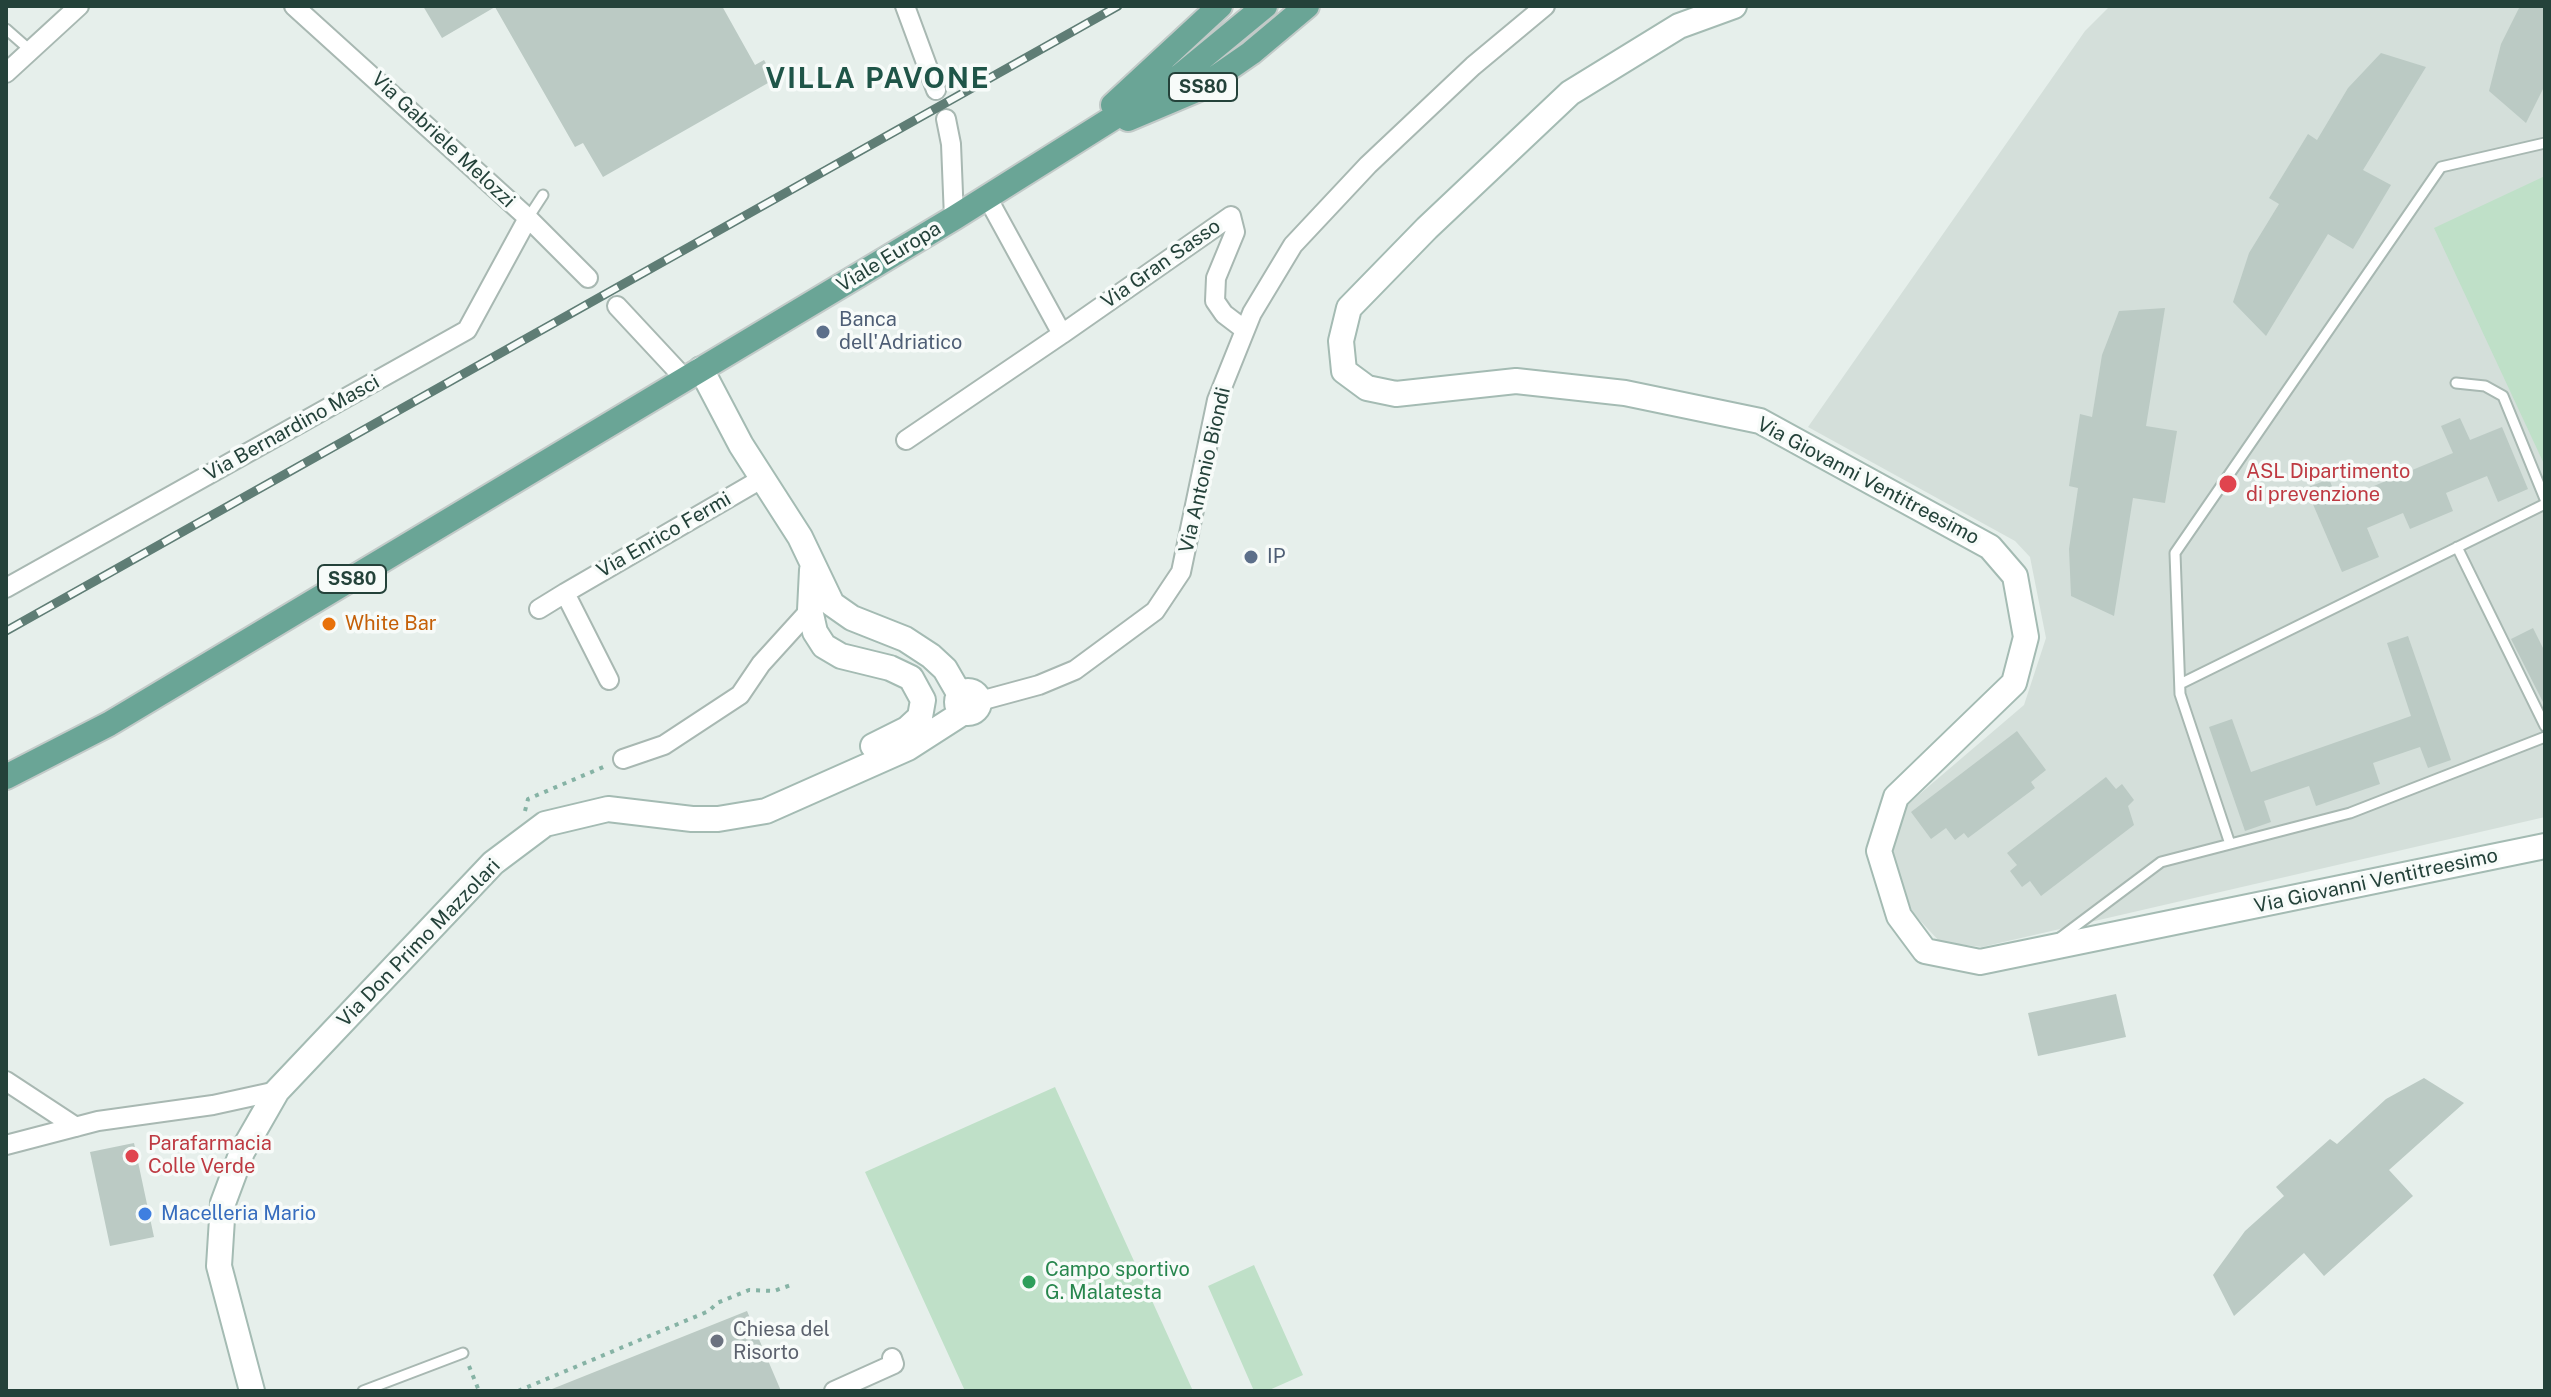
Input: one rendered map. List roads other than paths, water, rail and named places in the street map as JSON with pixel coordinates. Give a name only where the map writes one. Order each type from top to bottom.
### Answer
[{"type":"main road","name":"Viale Europa","points":[[1081,136],[1220,6]]},
{"type":"main road","name":"Viale Europa","points":[[693,374],[954,218],[1180,76],[1265,6]]},
{"type":"main road","name":"Viale Europa","points":[[1081,136],[1164,106],[1199,89],[1251,53],[1307,6]]},
{"type":"main road","name":"SS80","points":[[6,777],[109,724],[693,374]]},
{"type":"street","points":[[6,73],[79,6]]},
{"type":"street","name":"Via Gabriele Melozzi","points":[[294,6],[528,218],[588,278]]},
{"type":"street","points":[[905,6],[936,90]]},
{"type":"street","name":"Via Antonio Biondi","points":[[968,703],[1039,685],[1075,670],[1155,611],[1181,572],[1217,400],[1245,330],[1293,245],[1368,165],[1473,66],[1545,6]]},
{"type":"street","name":"Via Giovanni Ventitreesimo","points":[[1734,6],[1679,26],[1570,93],[1427,228],[1349,308],[1341,341],[1344,371],[1367,388],[1396,394],[1516,381],[1625,393],[1760,421],[1990,547],[2015,576],[2026,637],[2014,683],[1896,797],[1879,851],[1899,916],[1925,951],[1980,962],[2545,846]]},
{"type":"street","points":[[946,119],[951,144],[954,218]]},
{"type":"street","points":[[987,197],[1062,334]]},
{"type":"street","name":"Via Gran Sasso","points":[[906,440],[1231,216],[1235,232],[1216,278],[1215,301],[1224,314],[1245,330]]},
{"type":"street","name":"Via Bernardino Masci","points":[[6,588],[467,330],[528,218]]},
{"type":"street","points":[[617,306],[693,374]]},
{"type":"street","name":"Via Don Primo Mazzolari","points":[[277,1091],[493,863],[545,824],[608,809],[692,819],[718,819],[766,811],[908,748],[968,703],[945,669],[931,656],[905,639],[852,618],[832,604],[800,537],[693,374]]},
{"type":"street","name":"Via Enrico Fermi","points":[[539,609],[763,478]]},
{"type":"street","name":"Via Don Primo Mazzolari","points":[[766,811],[820,769],[907,729],[920,717],[922,709],[923,700],[911,678],[877,664],[841,656],[824,646],[815,632],[810,610],[814,585],[811,564]]},
{"type":"street","points":[[565,593],[609,680]]},
{"type":"street","points":[[623,759],[664,745],[740,695],[761,664],[810,610]]},
{"type":"street","points":[[6,1081],[76,1127]]},
{"type":"street","points":[[6,1145],[76,1127],[277,1091]]},
{"type":"street","points":[[252,1391],[219,1266],[223,1203],[242,1152],[277,1091]]},
{"type":"street","points":[[834,1391],[894,1364],[892,1358]]},
{"type":"lane","points":[[6,29],[31,51]]},
{"type":"lane","points":[[2230,844],[2180,684],[2175,553],[2441,167],[2545,143]]},
{"type":"lane","points":[[528,218],[543,195]]},
{"type":"lane","points":[[2180,684],[2545,501],[2503,396],[2485,386],[2456,383]]},
{"type":"lane","points":[[2457,547],[2545,726]]},
{"type":"lane","points":[[2045,949],[2161,862],[2350,813],[2545,737]]},
{"type":"lane","points":[[363,1391],[463,1353]]},
{"type":"railway","points":[[6,631],[1118,6]]},
{"type":"place","name":"Banca dell'Adriatico","points":[[823,332]]},
{"type":"place","name":"ASL Dipartimento di prevenzione","points":[[2228,484]]},
{"type":"place","name":"IP","points":[[1251,557]]},
{"type":"place","name":"White Bar","points":[[329,624]]},
{"type":"place","name":"Parafarmacia Colle Verde","points":[[132,1156]]},
{"type":"place","name":"Macelleria Mario","points":[[145,1214]]},
{"type":"place","name":"Campo sportivo G. Malatesta","points":[[1029,1282]]},
{"type":"place","name":"Chiesa del Risorto","points":[[717,1341]]},
{"type":"district","name":"VILLA PAVONE","points":[[878,79]]}]
